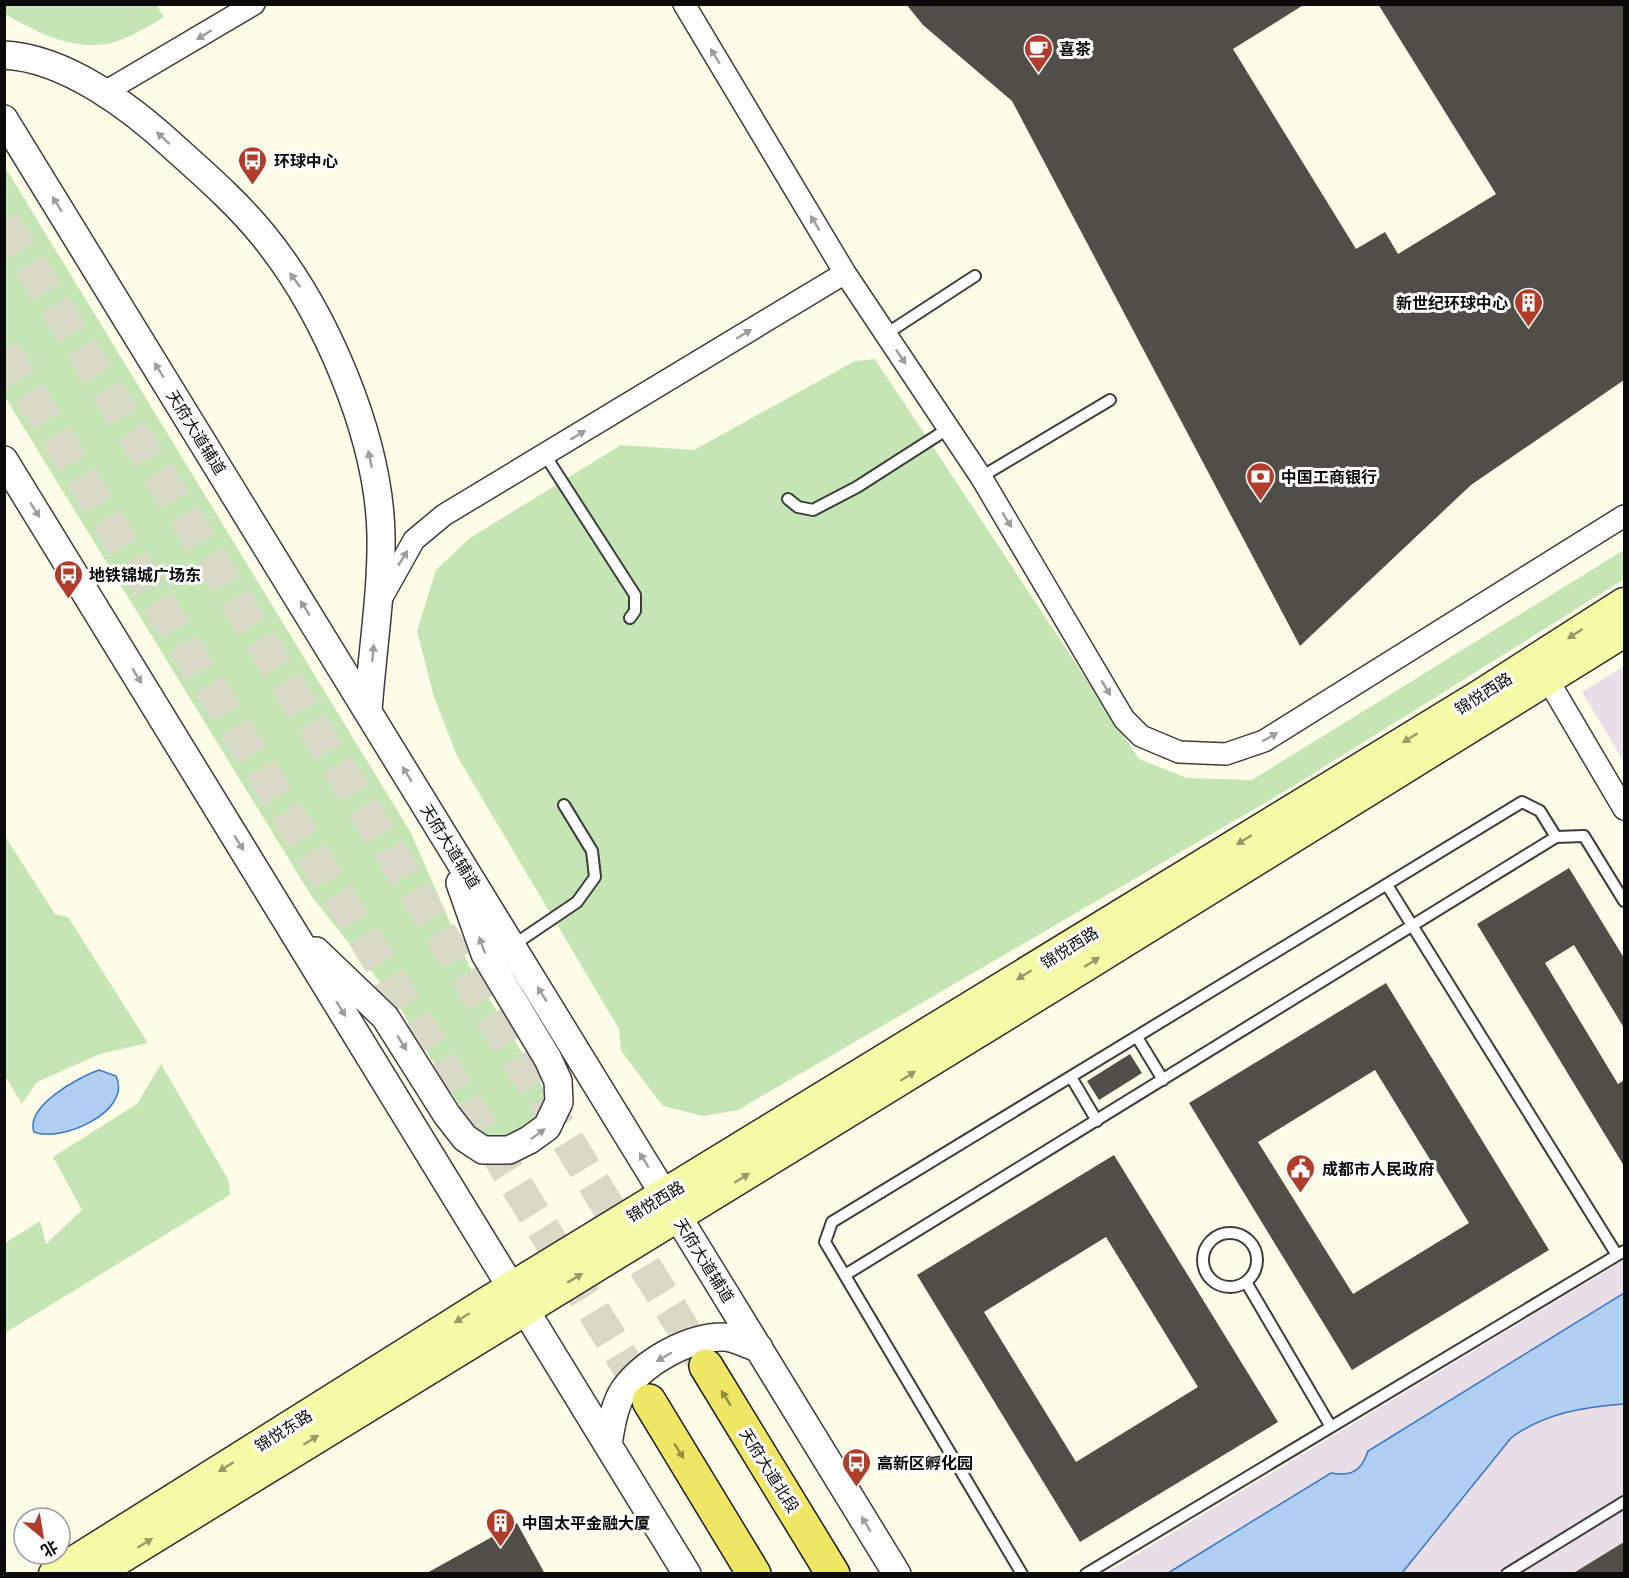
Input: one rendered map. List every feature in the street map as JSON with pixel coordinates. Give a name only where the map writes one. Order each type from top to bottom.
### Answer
[{"type":"main road","name":"锦悦西路","points":[[671,1206],[1624,603]]},
{"type":"main road","name":"锦悦西路","points":[[518,1298],[1548,680],[1624,632]]},
{"type":"main road","name":"锦悦东路","points":[[54,1574],[518,1298]]},
{"type":"main road","name":"锦悦东路","points":[[95,1574],[518,1298]]},
{"type":"main road","name":"天府大道北段","points":[[706,1366],[833,1574]]},
{"type":"main road","points":[[649,1401],[754,1574]]},
{"type":"street","points":[[105,92],[254,4]]},
{"type":"street","points":[[684,4],[845,273],[981,477],[1124,719],[1141,736],[1179,752],[1226,754],[1264,741],[1624,516]]},
{"type":"street","points":[[4,55],[30,56],[105,92],[142,118],[206,177],[263,235],[310,300],[343,374],[371,457],[381,534],[368,711]]},
{"type":"street","name":"天府大道辅道","points":[[4,119],[897,1574]]},
{"type":"street","points":[[376,610],[397,567],[414,540],[444,515],[845,273]]},
{"type":"street","points":[[4,460],[687,1574]]},
{"type":"street","points":[[1548,680],[1624,809]]},
{"type":"street","points":[[290,925],[385,1017],[447,1115],[465,1138],[483,1150],[508,1150],[529,1140],[547,1127],[559,1102],[558,1081],[548,1059],[485,954],[442,832]]},
{"type":"street","points":[[608,1444],[623,1391],[645,1368],[699,1341],[725,1337],[759,1348]]},
{"type":"lane","points":[[886,334],[975,276]]},
{"type":"lane","points":[[981,477],[1110,400]]},
{"type":"lane","points":[[788,499],[798,507],[813,510],[857,488],[949,428]]},
{"type":"lane","points":[[545,455],[635,595],[634,611],[630,618]]},
{"type":"lane","points":[[1022,1574],[825,1242],[832,1222],[1522,802],[1540,811],[1556,837]]},
{"type":"lane","points":[[512,946],[577,902],[595,877],[592,851],[564,805]]},
{"type":"lane","points":[[845,1275],[1556,837],[1584,836],[1624,901]]},
{"type":"lane","points":[[1086,1574],[1621,1253],[1387,885]]},
{"type":"lane","points":[[1137,1036],[1163,1080]]},
{"type":"lane","points":[[1071,1077],[1097,1121]]},
{"type":"lane","points":[[1235,1232],[1244,1235],[1256,1249],[1257,1268],[1246,1282],[1229,1287],[1213,1281],[1207,1274],[1204,1266],[1205,1248],[1217,1235],[1235,1232]]},
{"type":"lane","points":[[1246,1282],[1331,1427]]},
{"type":"lane","points":[[1507,1574],[1624,1502]]},
{"type":"shaded area","points":[[1624,666],[1624,762],[1582,692]]},
{"type":"shaded area","points":[[1624,1260],[1624,1573],[1106,1573]]},
{"type":"green space","points":[[156,4],[164,17],[123,39],[107,44],[92,45],[61,40],[32,29],[5,14],[5,5]]},
{"type":"green space","points":[[5,167],[411,833],[469,966],[542,1085],[546,1106],[545,1114],[536,1126],[513,1144],[478,1136],[399,1006],[312,897],[5,397]]},
{"type":"green space","points":[[875,359],[1139,759],[1187,778],[1252,780],[1624,550],[1624,579],[1292,787],[738,1110],[703,1116],[663,1106],[621,1051],[619,1029],[457,756],[434,697],[417,631],[436,570],[470,538],[621,445],[694,450],[855,361]]},
{"type":"green space","points":[[5,836],[55,914],[68,917],[148,1043],[100,1054],[37,1082],[22,1104],[5,1076]]},
{"type":"green space","points":[[161,1064],[229,1181],[230,1195],[5,1333],[5,1243],[40,1221],[46,1244],[82,1210],[53,1157],[137,1104]]},
{"type":"water","points":[[99,1070],[116,1076],[118,1089],[114,1101],[104,1112],[91,1122],[76,1129],[46,1134],[34,1132],[33,1122],[45,1103],[67,1086]]},
{"type":"water","points":[[1624,1293],[1624,1404],[1595,1407],[1551,1417],[1524,1429],[1511,1438],[1402,1573],[1168,1573],[1331,1473],[1345,1474],[1355,1471],[1363,1463],[1368,1451]]},
{"type":"building","points":[[906,4],[1305,4],[1233,49],[1356,249],[1385,232],[1398,254],[1496,194],[1378,4],[1624,4],[1624,380],[1471,485],[1300,646],[1012,101],[923,25]]},
{"type":"building","points":[[1569,868],[1624,958],[1624,1028],[1574,945],[1545,963],[1618,1084],[1624,1080],[1624,1166],[1477,924]]},
{"type":"building","points":[[1386,983],[1549,1250],[1352,1370],[1189,1103]],"holes":[[[1375,1070],[1469,1223],[1353,1294],[1258,1142]]]},
{"type":"building","points":[[1130,1054],[1142,1073],[1099,1100],[1087,1081]]},
{"type":"building","points":[[1114,1155],[1278,1422],[1080,1542],[917,1275]],"holes":[[[1106,1237],[1198,1387],[1076,1462],[984,1312]]]},
{"type":"building","name":"中国太平金融大厦","points":[[517,1523],[545,1574],[425,1574]]},
{"type":"building","points":[[1624,1542],[1624,1574],[1572,1574]]},
{"type":"tunnel","points":[[4,222],[706,1366]]},
{"type":"tunnel","points":[[4,351],[649,1401]]},
{"type":"place","name":"喜茶","points":[[1038,74]]},
{"type":"place","name":"环球中心","points":[[253,186]]},
{"type":"place","name":"新世纪环球中心","points":[[1529,328]]},
{"type":"place","name":"中国工商银行","points":[[1260,502]]},
{"type":"place","name":"地铁锦城广场东","points":[[68,600]]},
{"type":"place","name":"成都市人民政府","points":[[1301,1194]]},
{"type":"place","name":"高新区孵化园","points":[[856,1488]]},
{"type":"place","name":"中国太平金融大厦","points":[[501,1548]]}]
